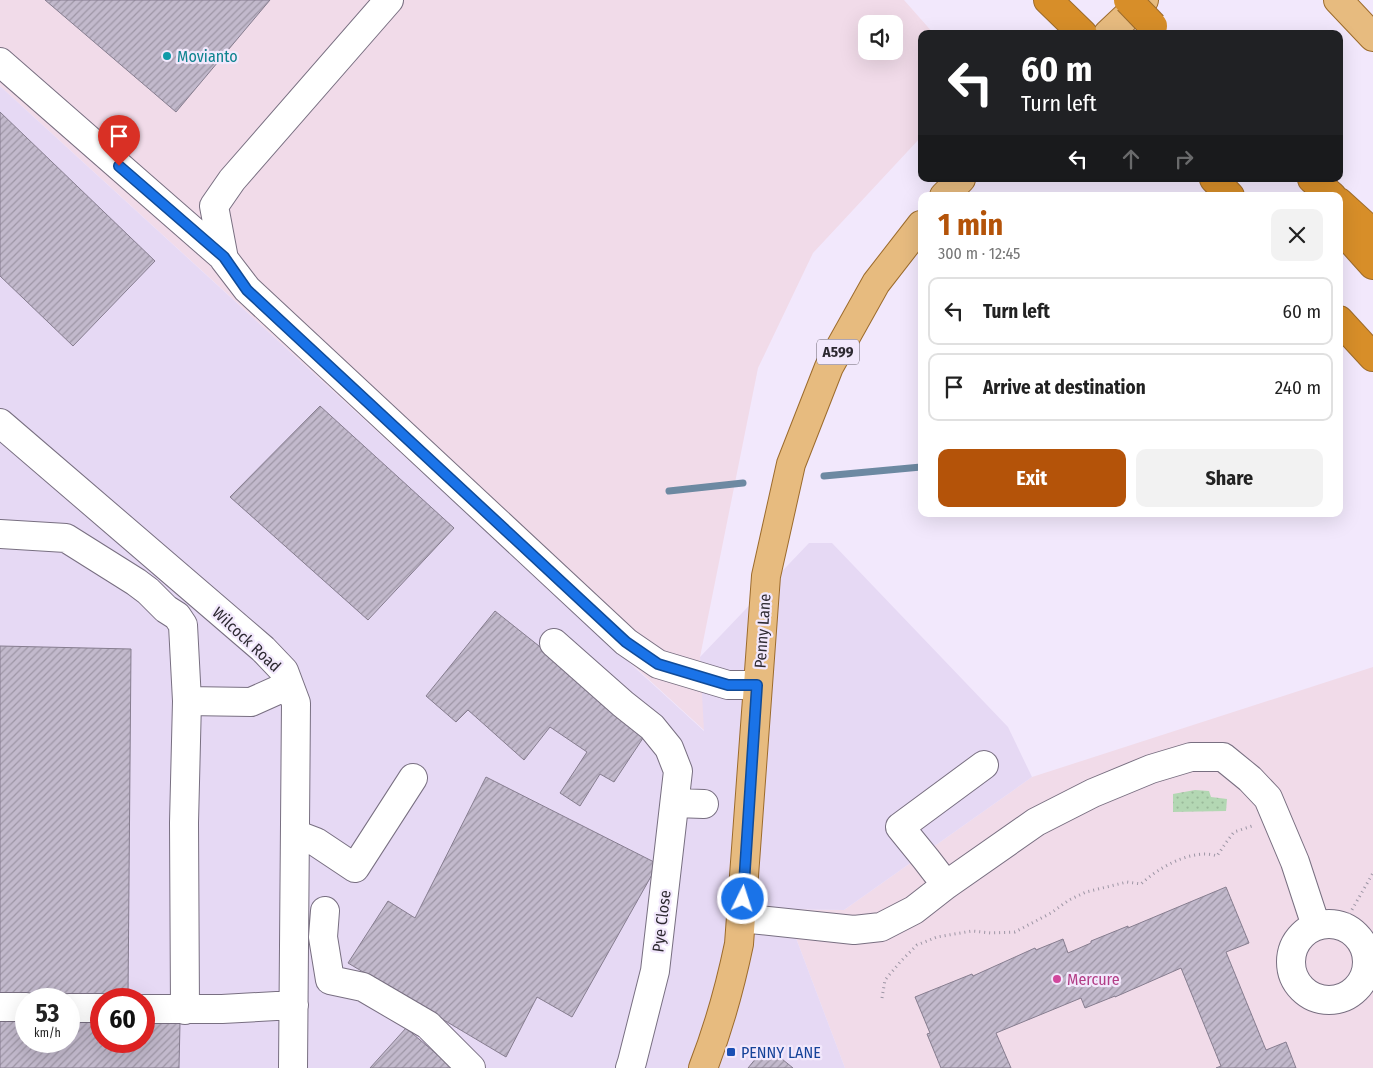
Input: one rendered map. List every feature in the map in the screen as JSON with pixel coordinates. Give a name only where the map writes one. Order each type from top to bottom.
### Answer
[{"type":"highway","points":[[1048,0],[1079,30]]},
{"type":"highway","points":[[1128,0],[1157,30]]},
{"type":"highway","points":[[1217,182],[1226,192]]},
{"type":"highway","points":[[1299,182],[1308,192]]},
{"type":"highway","points":[[1316,182],[1327,192]]},
{"type":"highway","points":[[1343,206],[1373,233]]},
{"type":"highway","points":[[1343,231],[1373,265]]},
{"type":"highway","points":[[1343,324],[1365,348],[1373,364]]},
{"type":"main road","points":[[1112,30],[1144,0]]},
{"type":"main road","points":[[1338,0],[1373,37]]},
{"type":"main road","points":[[948,192],[958,182]]},
{"type":"main road","name":"Penny Lane","points":[[704,1068],[730,989],[739,944],[766,576],[791,464],[829,367],[876,283],[918,229]]},
{"type":"street","points":[[224,257],[214,206],[232,180],[389,0]]},
{"type":"street","points":[[0,62],[224,257],[247,290],[626,642],[658,664],[728,685],[757,685]]},
{"type":"street","name":"Wilcock Road","points":[[0,423],[262,649],[284,671],[296,703],[293,1068]]},
{"type":"street","points":[[0,534],[66,538],[136,582],[166,609],[177,616],[183,625],[187,701],[184,823],[185,1010]]},
{"type":"street","name":"Pye Close","points":[[554,643],[622,704],[652,727],[669,748],[678,771],[656,971],[630,1068]]},
{"type":"street","points":[[187,701],[251,702],[289,685]]},
{"type":"street","points":[[741,918],[854,930],[881,927],[914,910],[1036,822],[1093,794],[1151,769],[1191,757],[1223,757],[1268,798],[1295,862],[1329,926]]},
{"type":"street","points":[[946,886],[900,827],[984,765]]},
{"type":"street","points":[[295,834],[316,842],[356,868],[413,778]]},
{"type":"street","points":[[675,803],[704,804]]},
{"type":"street","points":[[325,911],[324,937],[330,980],[363,988],[428,1025],[471,1068]]},
{"type":"street","points":[[1329,926],[1352,932],[1360,941],[1365,951],[1367,984],[1340,999],[1317,999],[1306,993],[1298,985],[1292,974],[1290,962],[1297,940],[1306,932],[1329,926]]},
{"type":"street","points":[[155,1009],[222,1009],[294,1004]]},
{"type":"street","points":[[0,1007],[15,1007]]},
{"type":"path","points":[[882,998],[885,980],[918,945],[938,937],[972,932],[1015,932],[1086,892],[1127,882],[1141,884],[1150,876],[1186,857],[1208,853],[1217,856],[1234,832],[1276,818]]},
{"type":"path","points":[[1329,926],[1373,873]]},
{"type":"shaded area","points":[[0,0],[904,0],[930,30],[918,30],[918,140],[813,253],[758,368],[700,657],[705,731],[0,86]]},
{"type":"shaded area","points":[[0,86],[704,731],[700,657],[809,543],[832,543],[1008,727],[1032,777],[844,910],[785,909],[845,1068],[0,1068]]},
{"type":"shaded area","points":[[1373,667],[1373,1068],[845,1068],[785,909],[844,910],[1032,777]]},
{"type":"green space","points":[[1195,790],[1209,791],[1211,797],[1227,799],[1226,811],[1173,812],[1173,794]]},
{"type":"building","name":"Movianto","points":[[45,0],[270,0],[176,112]]},
{"type":"building","points":[[0,112],[155,261],[73,346],[0,276]]},
{"type":"building","points":[[320,406],[454,528],[368,620],[230,497]]},
{"type":"building","points":[[495,611],[647,732],[614,782],[600,774],[580,806],[560,793],[587,752],[550,727],[524,760],[468,710],[456,722],[426,696]]},
{"type":"building","points":[[0,646],[131,649],[128,988],[90,988],[90,999],[80,999],[80,988],[15,988],[15,998],[0,998]]},
{"type":"building","points":[[486,777],[658,864],[572,1017],[537,997],[506,1057],[348,963],[388,901],[415,918]]},
{"type":"building","name":"Mercure","points":[[1226,887],[1249,943],[1226,952],[1266,1050],[1286,1042],[1296,1068],[1216,1068],[1221,1066],[1181,968],[1085,1008],[1081,998],[996,1033],[1011,1068],[941,1068],[927,1034],[930,1033],[915,997],[972,974],[973,976],[1035,948],[1036,950],[1063,939],[1068,953],[1091,943],[1091,941],[1128,926],[1128,928]]},
{"type":"building","points":[[0,1019],[15,1019],[15,1053],[80,1053],[80,1020],[90,1021],[90,1053],[155,1053],[155,1022],[180,1023],[179,1068],[0,1068]]},
{"type":"building","points":[[406,1028],[453,1068],[370,1068]]},
{"type":"building","points":[[766,1046],[793,1068],[748,1068]]},
{"type":"waterway","points":[[824,476],[918,467]]},
{"type":"waterway","points":[[669,491],[743,483]]},
{"type":"place","name":"Movianto","points":[[167,56]]},
{"type":"place","name":"Mercure","points":[[1057,979]]},
{"type":"place","name":"PENNY LANE","points":[[731,1052]]},
{"type":"route","points":[[119,166],[224,257],[247,290],[626,642],[658,664],[728,685],[757,685],[743,899]]}]
